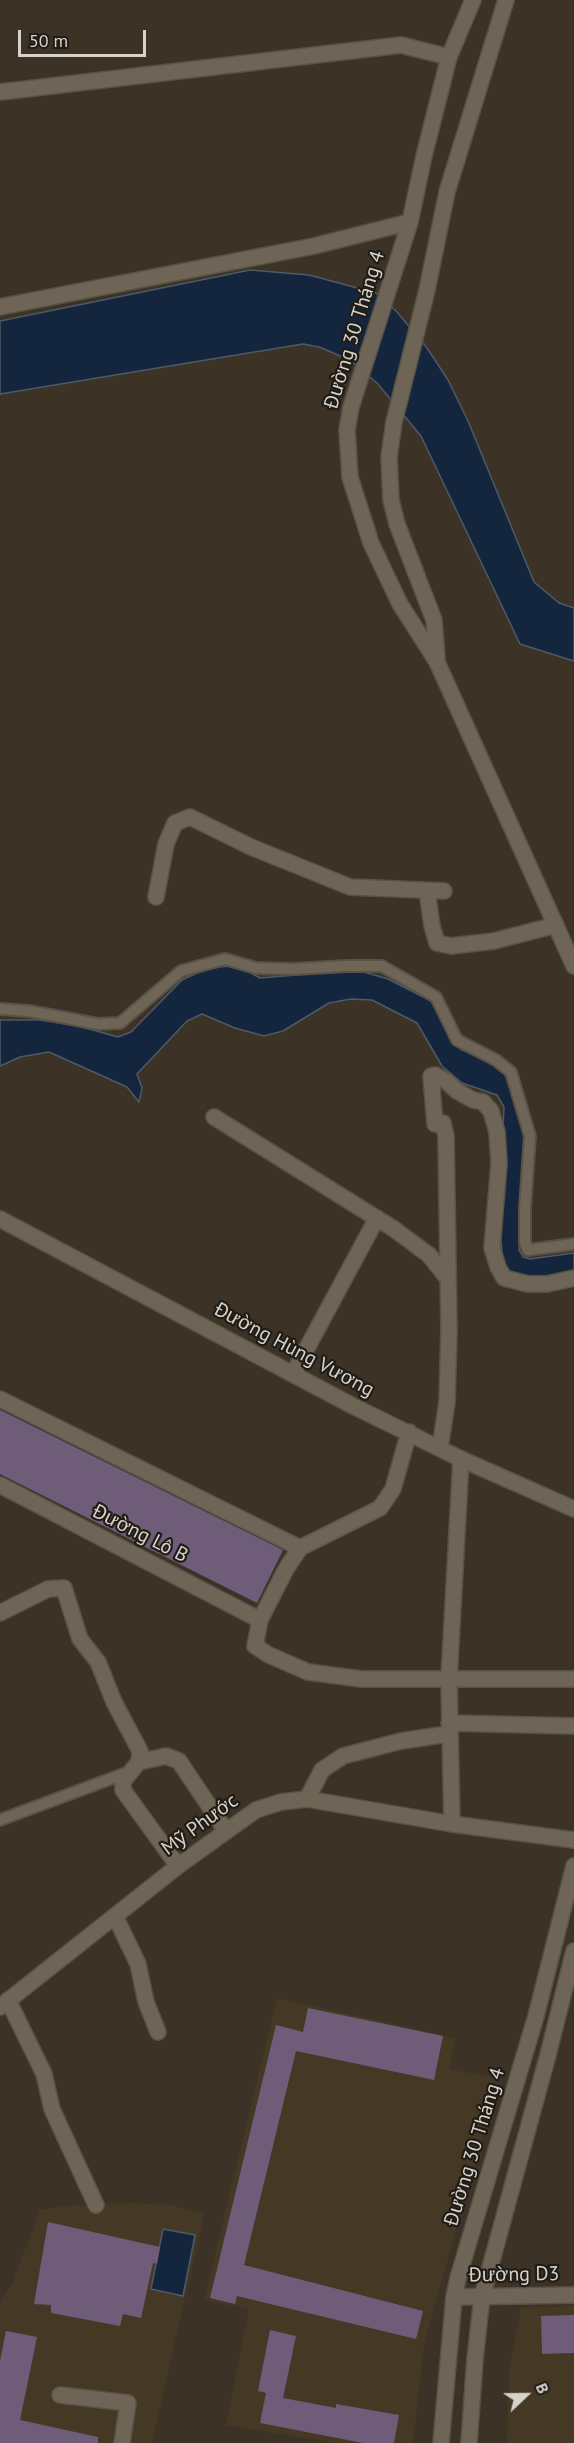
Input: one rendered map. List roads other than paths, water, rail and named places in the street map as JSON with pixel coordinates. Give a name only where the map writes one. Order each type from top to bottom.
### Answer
[{"type":"street","name":"Đường 30 Tháng 4","points":[[473,0],[449,57],[410,222],[354,396],[347,430],[350,477],[376,554],[400,604],[437,662],[574,966]]},
{"type":"street","name":"Đường 30 Tháng 4","points":[[437,662],[434,620],[397,524],[391,500],[388,457],[447,192],[506,0]]},
{"type":"street","points":[[0,92],[401,45],[449,57]]},
{"type":"street","points":[[0,307],[314,246],[410,222]]},
{"type":"street","points":[[156,897],[166,844],[175,823],[190,817],[251,848],[350,887],[444,891]]},
{"type":"street","points":[[427,891],[437,943],[451,946],[494,941],[556,925]]},
{"type":"street","points":[[440,1448],[447,1402],[446,1136],[443,1123],[435,1124],[431,1076],[435,1075],[473,1100],[483,1102],[491,1111],[497,1132],[499,1163],[492,1248],[504,1278],[528,1284],[547,1284],[574,1278]]},
{"type":"street","points":[[214,1117],[377,1218],[429,1256],[448,1279]]},
{"type":"street","points":[[293,1374],[377,1218]]},
{"type":"street","name":"Đường Hùng Vương","points":[[0,1219],[293,1374],[461,1459],[574,1509]]},
{"type":"street","points":[[0,1399],[300,1548]]},
{"type":"street","points":[[409,1432],[393,1489],[380,1508],[300,1548],[286,1569],[260,1620],[255,1647],[308,1672],[361,1680],[574,1679]]},
{"type":"street","points":[[452,1824],[449,1679],[461,1459]]},
{"type":"street","name":"Đường Lô B","points":[[0,1485],[260,1620]]},
{"type":"street","points":[[0,1613],[48,1589],[64,1588],[80,1639],[98,1662],[114,1702],[140,1751],[135,1767],[122,1785],[127,1798],[178,1866]]},
{"type":"street","points":[[307,1798],[322,1770],[343,1756],[449,1729],[574,1726]]},
{"type":"street","points":[[135,1767],[166,1756],[179,1761],[226,1832]]},
{"type":"street","name":"Mỹ Phước","points":[[4,2003],[178,1866],[256,1810],[281,1802],[307,1798],[452,1824],[574,1840]]},
{"type":"street","name":"Đường 30 Tháng 4","points":[[441,2443],[454,2297],[536,2016],[574,1866]]},
{"type":"street","points":[[115,1916],[138,1964],[146,2002],[158,2032]]},
{"type":"street","points":[[469,2443],[482,2297],[574,1951]]},
{"type":"street","points":[[4,2003],[44,2074],[52,2109],[96,2205]]},
{"type":"street","points":[[536,2016],[556,2023]]},
{"type":"street","name":"Đường D3","points":[[454,2297],[574,2295]]},
{"type":"street","points":[[60,2395],[128,2403],[122,2443]]},
{"type":"lane","points":[[1,1009],[29,1011],[98,1024],[120,1023],[181,971],[225,959],[256,968],[382,966],[436,998],[457,1040],[496,1060],[511,1072],[530,1136],[525,1242],[528,1250],[574,1244]]},
{"type":"lane","points":[[0,1820],[135,1767]]},
{"type":"water","points":[[250,270],[309,275],[376,293],[397,312],[427,348],[448,380],[468,421],[534,582],[559,603],[574,608],[574,661],[520,644],[421,436],[378,384],[350,360],[319,347],[303,344],[0,394],[0,321]]},
{"type":"water","points":[[238,966],[260,978],[357,970],[388,979],[435,1003],[461,1050],[479,1055],[504,1071],[515,1103],[524,1135],[519,1250],[523,1257],[530,1259],[574,1253],[574,1273],[538,1279],[510,1272],[503,1261],[499,1221],[504,1107],[497,1095],[462,1083],[442,1066],[417,1023],[372,1000],[351,999],[329,1003],[283,1031],[264,1036],[235,1028],[202,1014],[187,1021],[137,1074],[142,1088],[139,1102],[127,1087],[49,1052],[20,1057],[0,1066],[0,1020],[40,1020],[75,1025],[118,1037],[131,1032],[182,980],[210,967]]},
{"type":"water","points":[[163,2229],[195,2235],[183,2296],[151,2289]]}]
